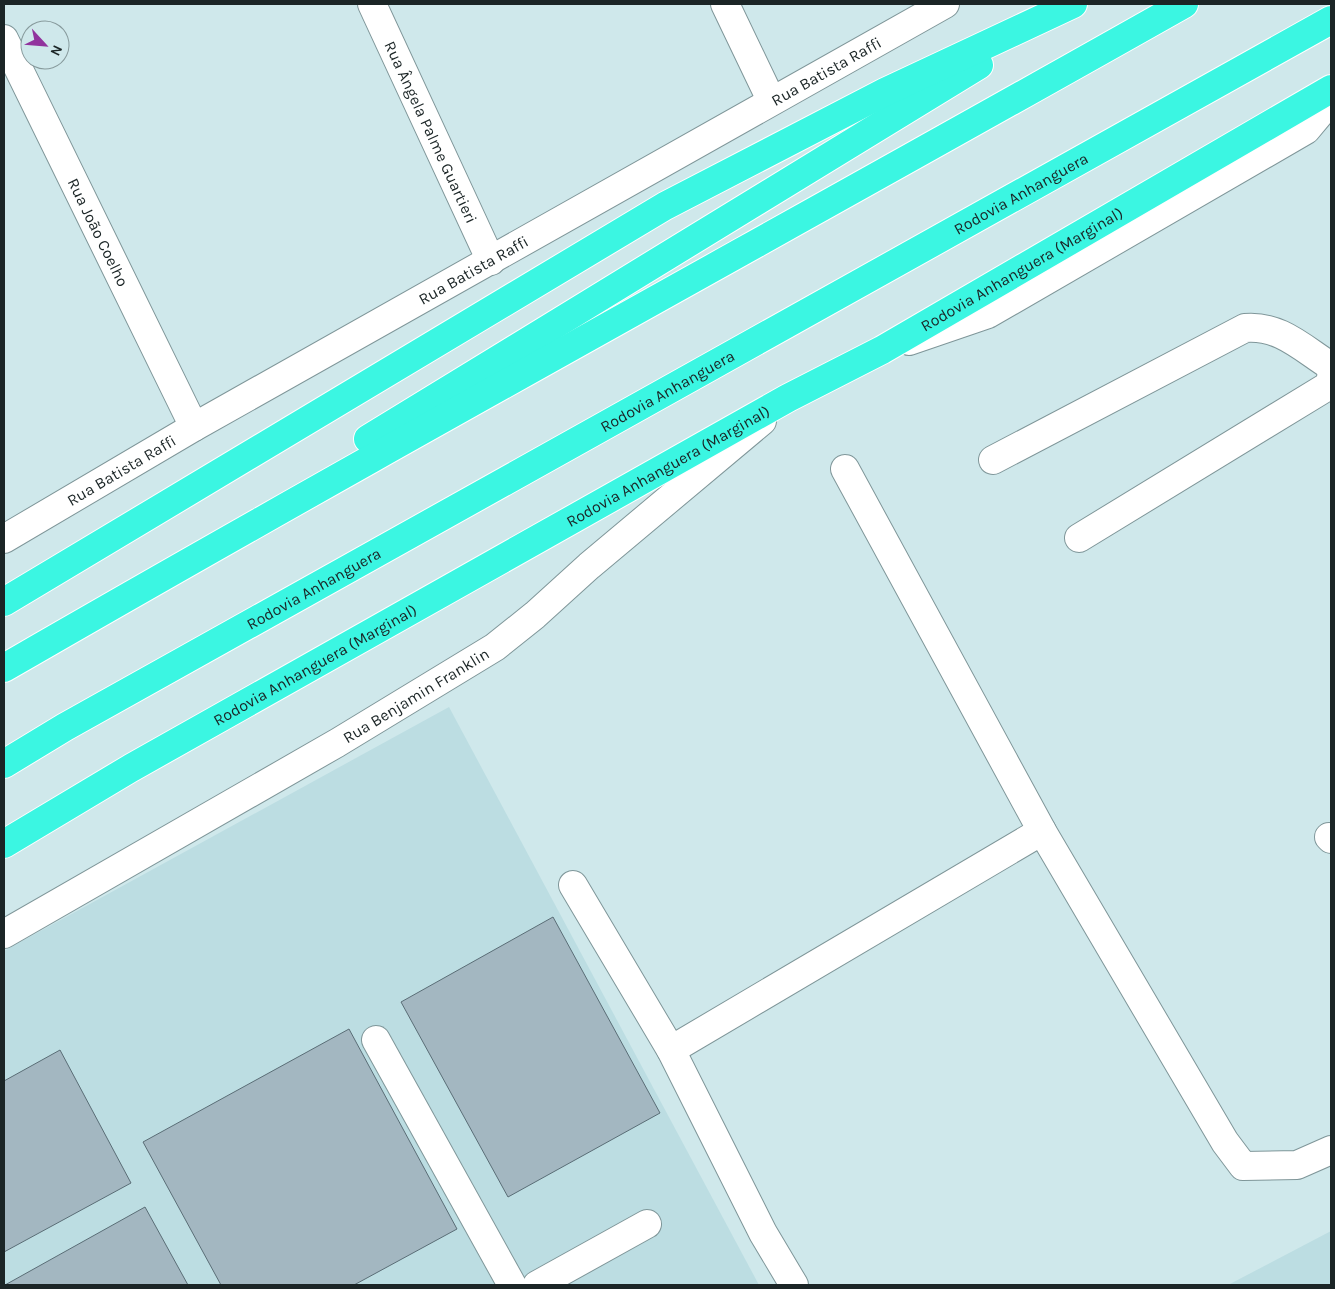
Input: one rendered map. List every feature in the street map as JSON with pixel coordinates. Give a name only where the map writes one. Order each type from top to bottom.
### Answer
[{"type":"highway","points":[[4,602],[665,206],[886,92],[1073,4]]},
{"type":"highway","points":[[114,604],[373,436],[1078,4]]},
{"type":"highway","points":[[4,668],[462,407],[780,232],[1184,4]]},
{"type":"highway","name":"Rodovia Anhanguera","points":[[4,764],[65,727],[1331,20]]},
{"type":"highway","name":"Rodovia Anhanguera (Marginal)","points":[[4,844],[130,768],[788,398],[882,350],[1331,90]]},
{"type":"street","name":"Rua Ângela Palme Guartieri","points":[[372,4],[491,261]]},
{"type":"street","points":[[725,4],[771,100]]},
{"type":"street","name":"Rua Batista Raffi","points":[[4,539],[194,426],[491,261],[771,100],[945,4]]},
{"type":"street","name":"Rua João Coelho","points":[[4,39],[194,426]]},
{"type":"street","points":[[882,350],[988,314],[1306,130],[1331,100]]},
{"type":"street","points":[[992,460],[1245,328],[1262,326],[1278,332],[1329,365],[1331,371]]},
{"type":"street","points":[[1079,538],[1328,386],[1331,379]]},
{"type":"street","name":"Rua Benjamin Franklin","points":[[4,934],[337,743],[495,647],[535,616],[589,566],[788,398]]},
{"type":"street","points":[[846,468],[1042,831],[1225,1142],[1244,1166],[1297,1165],[1331,1150]]},
{"type":"street","points":[[671,1050],[1042,831]]},
{"type":"street","points":[[573,885],[671,1050],[763,1233],[794,1285]]},
{"type":"street","points":[[376,1040],[512,1285]]},
{"type":"street","points":[[537,1285],[647,1224]]},
{"type":"shaded area","points":[[449,707],[759,1285],[4,1285],[4,951]]},
{"type":"shaded area","points":[[1331,1231],[1331,1285],[1228,1285]]},
{"type":"building","points":[[553,917],[660,1113],[508,1197],[401,1002]]},
{"type":"building","points":[[349,1029],[457,1229],[354,1285],[221,1285],[143,1142]]},
{"type":"building","points":[[60,1050],[131,1183],[4,1252],[4,1081]]},
{"type":"building","points":[[145,1207],[188,1285],[5,1285]]}]
